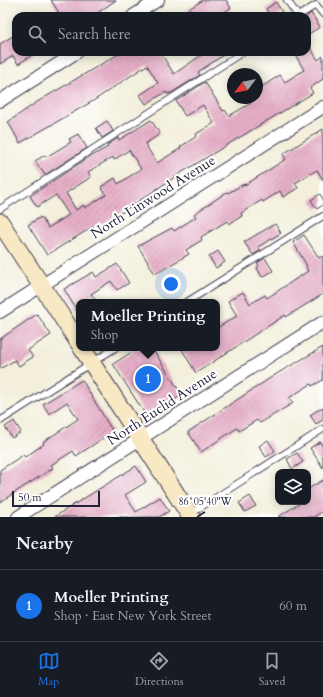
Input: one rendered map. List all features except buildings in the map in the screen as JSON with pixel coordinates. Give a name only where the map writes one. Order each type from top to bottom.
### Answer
[{"type":"main road","points":[[0,222],[76,338]]},
{"type":"main road","points":[[84,351],[189,516]]},
{"type":"street","points":[[139,12],[158,0]]},
{"type":"street","points":[[0,101],[71,56]]},
{"type":"street","name":"North Linwood Avenue","points":[[0,312],[323,107]]},
{"type":"street","name":"North Euclid Avenue","points":[[18,517],[323,322]]},
{"type":"lane","points":[[288,0],[296,12]]},
{"type":"lane","points":[[305,12],[316,5],[323,14]]},
{"type":"lane","points":[[0,209],[237,56]]},
{"type":"lane","points":[[192,299],[323,216]]},
{"type":"lane","points":[[0,421],[110,351]]},
{"type":"lane","points":[[189,516],[323,429]]},
{"type":"place","name":"Moeller Printing","points":[[148,379]]}]
